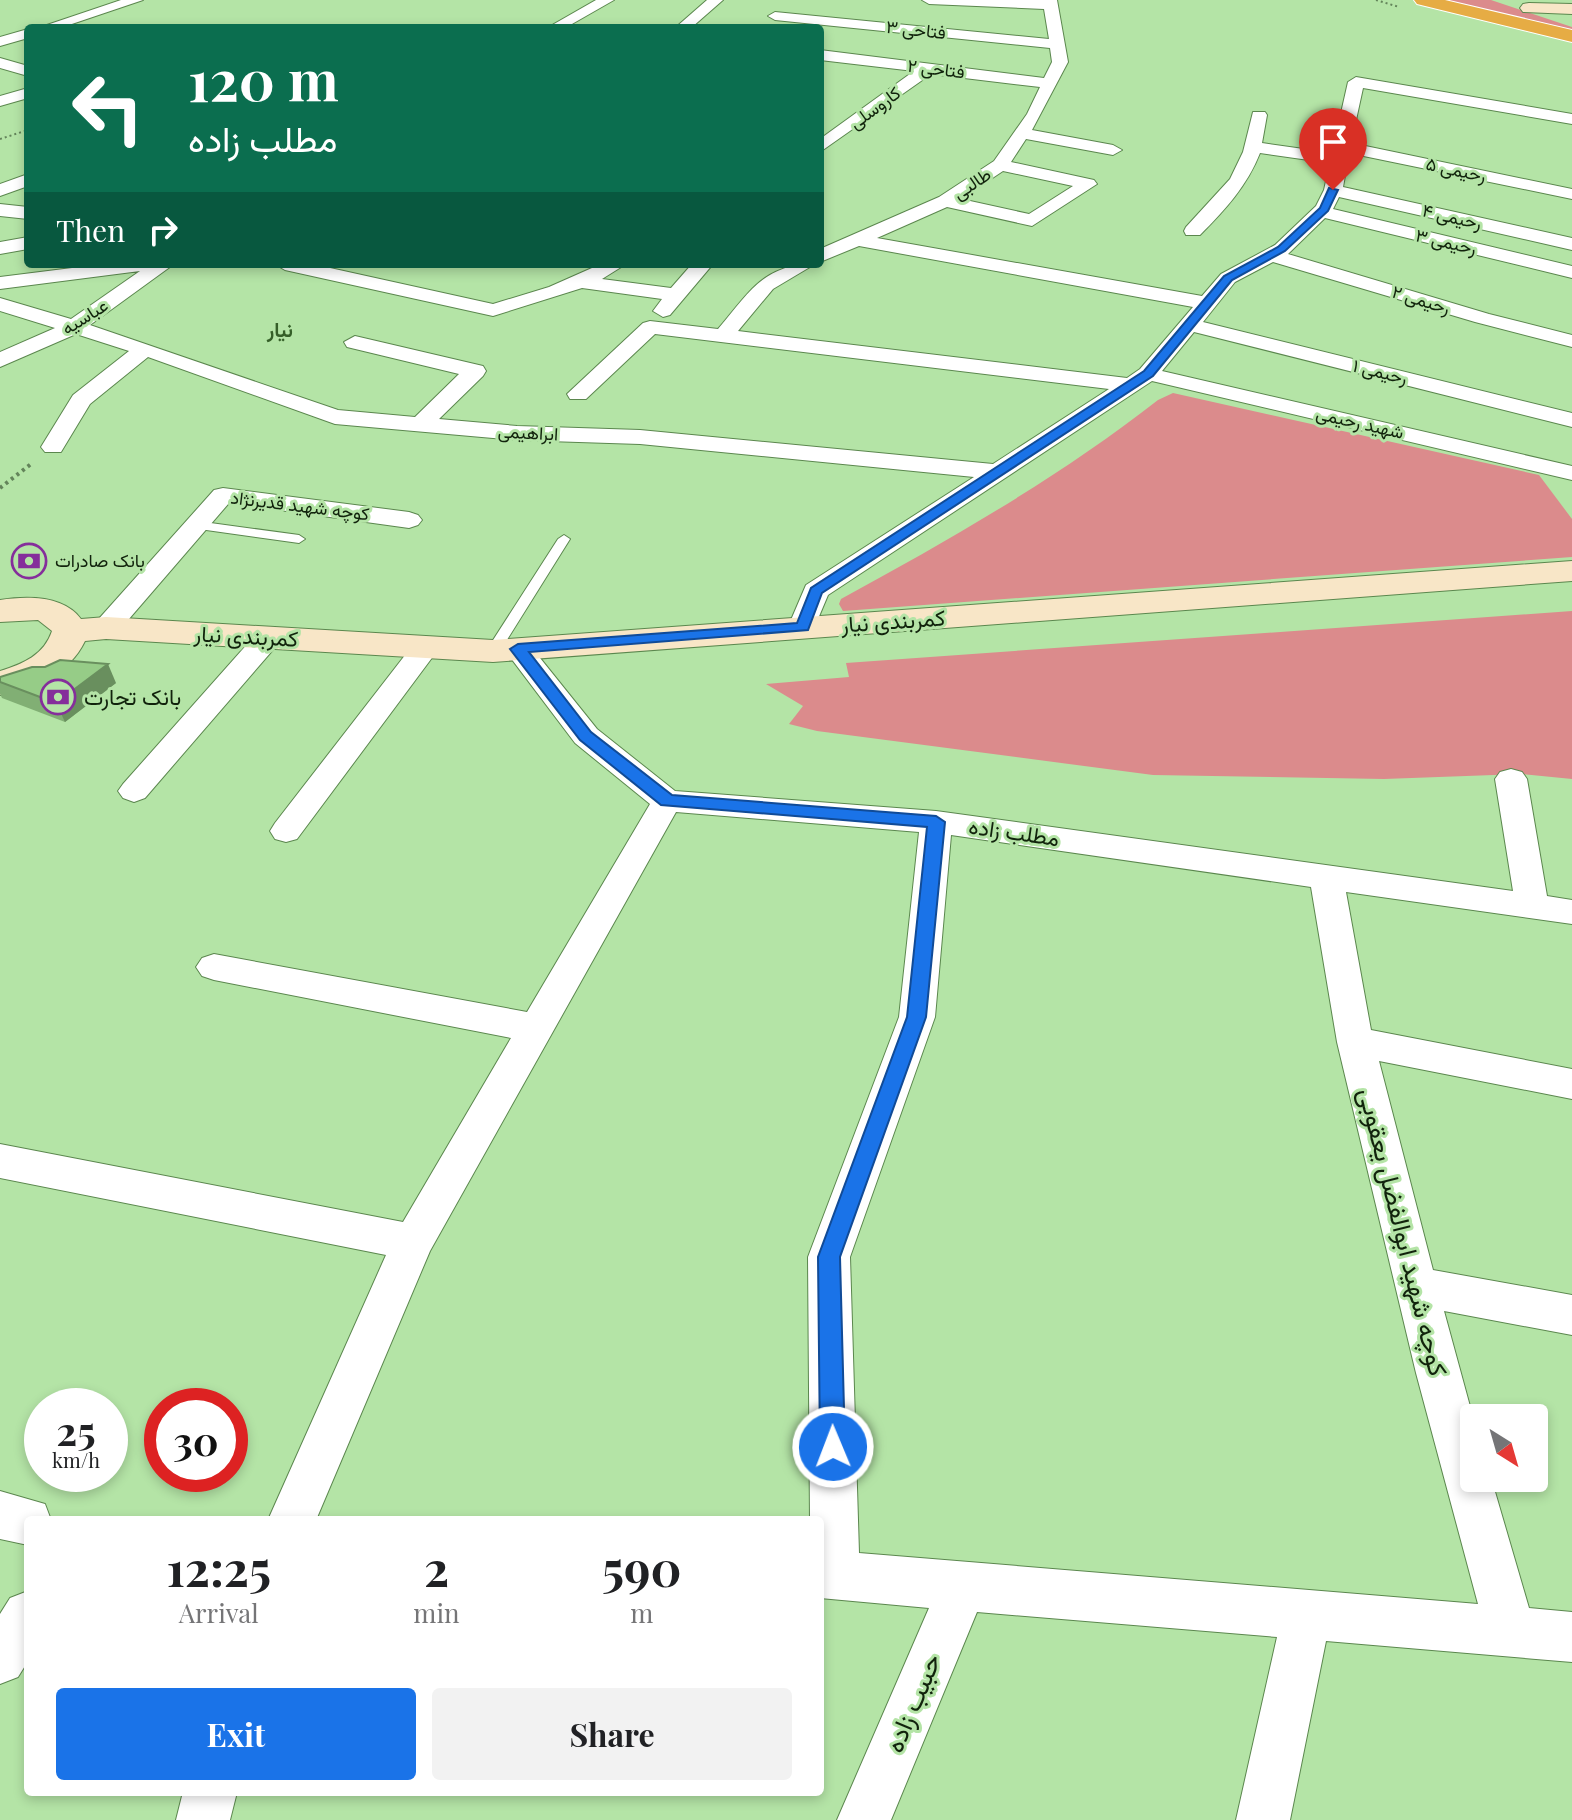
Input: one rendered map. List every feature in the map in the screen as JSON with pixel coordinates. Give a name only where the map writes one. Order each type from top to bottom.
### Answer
[{"type":"highway","points":[[1423,0],[1572,36]]},
{"type":"highway","points":[[1506,0],[1572,22]]},
{"type":"main road","points":[[1529,8],[1572,9]]},
{"type":"main road","name":"کمربندی نیار","points":[[70,631],[106,628],[506,650],[1572,571]]},
{"type":"main road","points":[[0,611],[21,608],[49,611],[60,616],[70,631],[68,643],[58,656],[42,668],[0,683]]},
{"type":"street","points":[[58,24],[136,0]]},
{"type":"street","points":[[562,24],[607,0]]},
{"type":"street","points":[[687,24],[716,0]]},
{"type":"street","points":[[766,24],[792,0]]},
{"type":"street","points":[[929,0],[1050,3]]},
{"type":"street","name":"طالبی","points":[[824,254],[945,201],[1000,165],[1051,84],[1060,62],[1050,3]]},
{"type":"street","name":"فتاحی ۳","points":[[775,16],[1056,44]]},
{"type":"street","points":[[0,42],[24,34]]},
{"type":"street","name":"فتاحی ۲","points":[[824,55],[1051,84]]},
{"type":"street","points":[[0,63],[24,70]]},
{"type":"street","name":"کاروسلی","points":[[824,144],[929,68]]},
{"type":"street","points":[[802,627],[816,591],[1139,380],[1228,278],[1282,249],[1321,212],[1333,190],[1356,82],[1572,119]]},
{"type":"street","points":[[0,101],[24,94]]},
{"type":"street","points":[[1193,231],[1235,190],[1255,147],[1259,115]]},
{"type":"street","points":[[1021,133],[1113,150]]},
{"type":"street","name":"رحیمی ۵","points":[[1255,147],[1339,152],[1572,194]]},
{"type":"street","points":[[945,201],[1032,220],[1088,184],[1000,165]]},
{"type":"street","points":[[0,191],[24,181]]},
{"type":"street","name":"رحیمی ۴","points":[[1333,190],[1572,244]]},
{"type":"street","points":[[0,210],[24,213]]},
{"type":"street","name":"رحیمی ۳","points":[[1321,212],[1572,272]]},
{"type":"street","points":[[857,240],[1206,303]]},
{"type":"street","points":[[0,248],[24,244]]},
{"type":"street","name":"رحیمی ۲","points":[[1271,255],[1482,318],[1572,341]]},
{"type":"street","points":[[0,283],[120,268]]},
{"type":"street","name":"عباسیه","points":[[0,360],[72,328],[158,268]]},
{"type":"street","points":[[303,268],[493,310],[517,305],[608,268]]},
{"type":"street","points":[[578,394],[650,327],[700,268]]},
{"type":"street","points":[[724,335],[766,285],[798,268]]},
{"type":"street","points":[[578,282],[676,295]]},
{"type":"street","name":"ابراهیمی","points":[[0,304],[145,349],[335,417],[419,426],[640,437],[998,472]]},
{"type":"street","name":"رحیمی ۱","points":[[1187,324],[1572,420]]},
{"type":"street","name":"شهید رحیمی","points":[[650,327],[1139,380],[1572,473]]},
{"type":"street","points":[[355,342],[475,371],[419,426]]},
{"type":"street","points":[[53,447],[81,400],[145,349]]},
{"type":"street","name":"کوچه شهید قدیرنژاد","points":[[106,628],[223,495],[409,520]]},
{"type":"street","points":[[134,791],[268,638]]},
{"type":"street","points":[[286,831],[426,647]]},
{"type":"street","points":[[294,1516],[413,1242],[667,801],[586,736],[506,650]]},
{"type":"street","points":[[1511,779],[1532,906]]},
{"type":"street","name":"مطلب زاده","points":[[667,801],[936,822],[1572,912]]},
{"type":"street","points":[[936,822],[917,1017],[829,1257],[828,1574],[1572,1637]]},
{"type":"street","name":"کوچه شهید ابوالفضل یعقوبی","points":[[1326,876],[1355,1042],[1416,1286],[1510,1630]]},
{"type":"street","points":[[214,967],[536,1028]]},
{"type":"street","points":[[1355,1042],[1572,1084]]},
{"type":"street","points":[[0,1161],[413,1242]]},
{"type":"street","points":[[1416,1286],[1572,1315]]},
{"type":"street","points":[[0,1515],[24,1520]]},
{"type":"street","name":"حبیب زاده","points":[[864,1820],[963,1586]]},
{"type":"street","points":[[1263,1820],[1307,1614]]},
{"type":"street","points":[[0,1659],[24,1622]]},
{"type":"street","points":[[203,1820],[209,1796]]},
{"type":"lane","points":[[196,525],[299,539]]},
{"type":"lane","points":[[506,650],[564,539]]},
{"type":"path","points":[[0,139],[24,131]]},
{"type":"path","points":[[0,488],[53,447]]},
{"type":"shaded area","points":[[1439,0],[1491,0],[1572,27],[1572,33]]},
{"type":"shaded area","points":[[1173,393],[1539,475],[1572,519],[1572,557],[843,611],[839,604],[841,599],[1003,506],[1082,456],[1158,400]]},
{"type":"shaded area","points":[[1572,611],[1572,779],[1521,774],[1384,779],[1153,775],[817,731],[789,724],[803,706],[766,684],[849,677],[846,663]]},
{"type":"building","points":[[60,660],[108,664],[56,703],[0,682],[0,677],[32,667],[45,667]]},
{"type":"place","name":"بانک صادرات","points":[[29,561]]},
{"type":"place","name":"بانک تجارت","points":[[58,697]]},
{"type":"district","name":"نیار","points":[[280,330]]},
{"type":"route","points":[[833,1447],[829,1257],[917,1017],[936,822],[667,801],[586,736],[518,649],[802,627],[816,591],[1148,374],[1228,278],[1282,249],[1324,209],[1333,190]]}]
